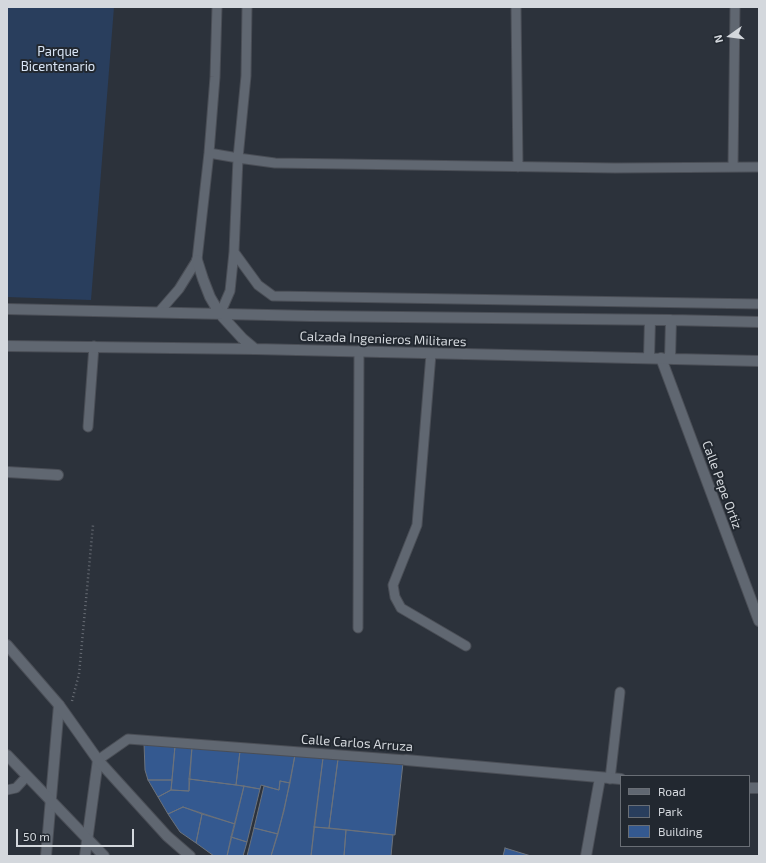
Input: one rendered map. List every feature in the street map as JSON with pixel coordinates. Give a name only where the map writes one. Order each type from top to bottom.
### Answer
[{"type":"main road","points":[[197,260],[210,297],[220,314],[238,334],[255,349]]},
{"type":"main road","name":"Calzada Ingenieros Militares","points":[[7,309],[311,316],[759,322]]},
{"type":"main road","points":[[649,358],[650,320]]},
{"type":"main road","points":[[666,358],[671,320]]},
{"type":"main road","name":"Calzada Ingenieros Militares","points":[[7,346],[94,346],[359,351],[759,361]]},
{"type":"main road","name":"Calle Pepe Ortiz","points":[[666,358],[759,621]]},
{"type":"main road","points":[[7,472],[58,475]]},
{"type":"main road","points":[[7,645],[59,705],[98,760],[167,836],[190,856]]},
{"type":"main road","points":[[46,856],[59,705]]},
{"type":"main road","points":[[7,755],[104,856]]},
{"type":"main road","points":[[85,856],[98,760]]},
{"type":"main road","name":"Calle Carlos Arruza","points":[[406,760],[620,779]]},
{"type":"main road","points":[[586,856],[605,778]]},
{"type":"lane","points":[[159,312],[179,289],[197,260],[209,153],[215,77],[218,7]]},
{"type":"lane","points":[[220,314],[230,292],[234,252],[238,158],[246,76],[246,7]]},
{"type":"lane","points":[[516,7],[518,167]]},
{"type":"lane","points":[[733,167],[735,7]]},
{"type":"lane","points":[[209,153],[275,163],[615,168],[759,167]]},
{"type":"lane","points":[[234,252],[258,285],[273,296],[759,304]]},
{"type":"lane","points":[[88,427],[94,346]]},
{"type":"lane","points":[[358,628],[359,351]]},
{"type":"lane","points":[[431,354],[417,525],[393,585],[395,597],[401,608],[466,646]]},
{"type":"lane","points":[[605,778],[620,692]]},
{"type":"lane","name":"Calle Carlos Arruza","points":[[98,760],[128,739],[406,760]]},
{"type":"lane","points":[[7,790],[16,788],[28,776]]},
{"type":"path","points":[[68,717],[79,674],[93,525]]},
{"type":"green space","name":"Parque Bicentenario","points":[[7,7],[114,7],[91,300],[7,297]]},
{"type":"building","points":[[144,743],[175,746],[172,780],[148,780],[145,770]]},
{"type":"building","points":[[175,746],[192,747],[189,791],[171,790]]},
{"type":"building","points":[[192,747],[240,751],[236,785],[189,779]]},
{"type":"building","points":[[240,751],[295,755],[290,783],[280,781],[279,790],[261,785],[260,789],[236,785]]},
{"type":"building","points":[[295,755],[323,758],[311,856],[271,856],[284,811]]},
{"type":"building","points":[[323,758],[338,759],[329,828],[314,827]]},
{"type":"building","points":[[338,759],[403,763],[395,835],[329,828]]},
{"type":"building","points":[[189,779],[244,786],[235,824],[183,807],[168,814],[158,797],[171,790],[189,791]]},
{"type":"building","points":[[148,780],[172,780],[171,790],[158,797]]},
{"type":"building","points":[[280,781],[290,783],[278,834],[254,828],[264,786],[279,790]]},
{"type":"building","points":[[244,786],[260,789],[247,842],[231,837]]},
{"type":"building","points":[[183,807],[202,814],[196,843],[180,832],[168,814]]},
{"type":"building","points":[[202,814],[235,824],[227,856],[214,856],[196,843]]},
{"type":"building","points":[[314,827],[346,830],[344,856],[311,856]]},
{"type":"building","points":[[254,828],[278,834],[271,856],[247,856]]},
{"type":"building","points":[[346,830],[393,835],[391,856],[344,856]]},
{"type":"building","points":[[231,837],[247,842],[243,856],[227,856]]},
{"type":"building","points":[[505,848],[531,856],[503,856]]}]
